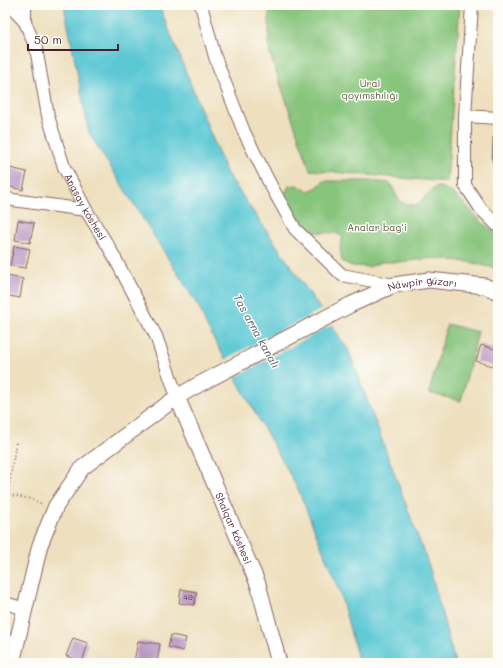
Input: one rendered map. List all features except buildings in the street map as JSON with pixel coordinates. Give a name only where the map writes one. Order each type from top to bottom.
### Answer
[{"type":"street","points":[[9,5],[26,22]]},
{"type":"street","name":"Anasay kóshesi","points":[[25,5],[26,22],[36,48],[48,116],[64,167],[86,210],[110,249],[156,336],[177,397]]},
{"type":"street","points":[[201,5],[215,57],[244,132],[295,229],[342,275],[394,285]]},
{"type":"street","points":[[472,5],[465,116],[465,184],[481,209],[498,226]]},
{"type":"street","points":[[465,116],[498,118]]},
{"type":"street","points":[[5,198],[86,210]]},
{"type":"street","name":"Náwpir gúzarı","points":[[12,663],[40,545],[56,506],[82,468],[177,397],[350,305],[394,285],[429,280],[486,286],[498,292]]},
{"type":"street","name":"Shalqar kóshesi","points":[[177,397],[258,584],[279,663]]},
{"type":"street","points":[[5,603],[25,609]]},
{"type":"path","points":[[5,511],[6,495],[16,442]]},
{"type":"path","points":[[6,495],[31,499],[48,506]]},
{"type":"green space","name":"Ural qoyımshılıǵı","points":[[269,5],[460,5],[447,182],[310,170],[269,51]]},
{"type":"green space","name":"Analar bagʻi","points":[[324,181],[369,181],[390,183],[397,197],[402,203],[411,205],[418,205],[432,189],[438,187],[449,191],[462,201],[483,223],[498,234],[498,269],[469,262],[433,258],[400,262],[381,262],[369,267],[352,266],[342,261],[340,247],[343,237],[336,233],[310,232],[291,209],[284,195],[289,186],[297,185],[308,191],[316,188]]},
{"type":"green space","points":[[447,324],[478,332],[461,401],[429,393]]},
{"type":"water","name":"Tas arna kanalı","points":[[64,5],[159,5],[226,172],[348,349],[430,569],[455,663],[359,663],[340,593],[298,489],[206,325],[200,309],[89,133]]},
{"type":"pier","points":[[322,309],[333,324],[234,378],[224,360]]}]
